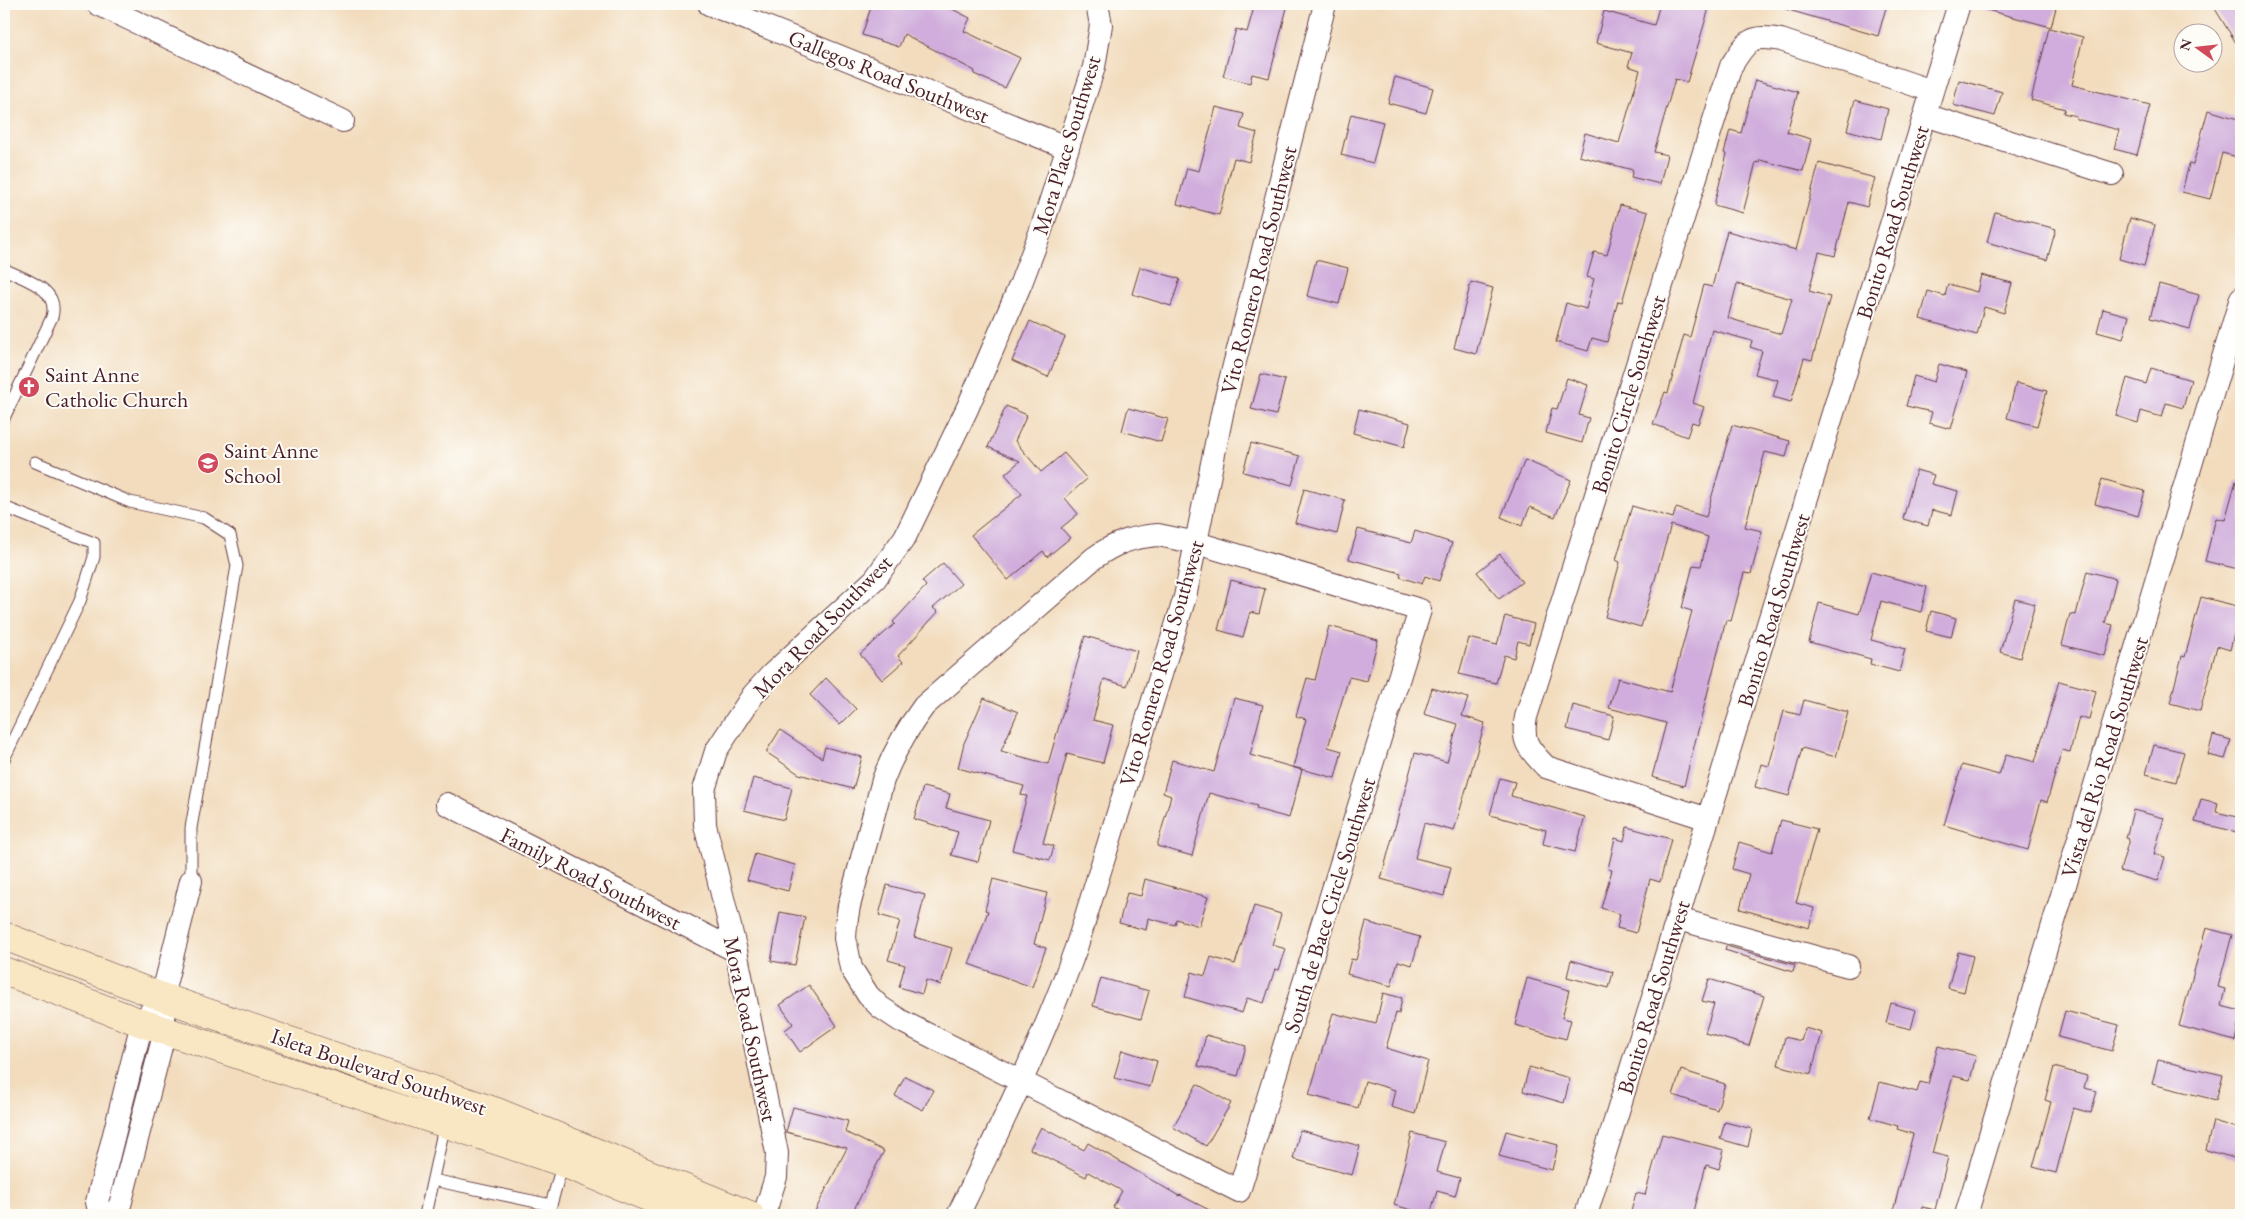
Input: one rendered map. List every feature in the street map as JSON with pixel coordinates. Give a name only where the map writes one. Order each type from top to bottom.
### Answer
[{"type":"main road","name":"Isleta Boulevard Southwest","points":[[4,936],[162,997],[497,1112],[566,1152],[692,1215]]},
{"type":"main road","name":"Isleta Boulevard Southwest","points":[[4,971],[153,1027],[446,1123],[566,1152],[750,1215]]},
{"type":"street","points":[[98,4],[343,121]]},
{"type":"street","name":"Gallegos Road Southwest","points":[[709,4],[1068,148]]},
{"type":"street","name":"Mora Place Southwest","points":[[1021,283],[1094,67],[1101,25],[1097,4]]},
{"type":"street","name":"Vito Romero Road Southwest","points":[[958,1215],[1022,1083],[1059,996],[1077,945],[1185,598],[1223,409],[1325,4]]},
{"type":"street","name":"Bonito Road Southwest","points":[[1586,1215],[1959,4]]},
{"type":"street","name":"Bonito Circle Southwest","points":[[1708,819],[1546,767],[1532,752],[1523,732],[1526,717],[1728,75],[1744,46],[1761,36],[1781,40],[1932,91]]},
{"type":"street","points":[[1925,115],[2112,174]]},
{"type":"street","name":"Mora Road Southwest","points":[[764,1215],[776,1177],[777,1154],[736,952],[705,825],[704,790],[716,751],[753,695],[772,674],[874,579],[905,537],[967,410],[1021,283]]},
{"type":"street","name":"Vista del Rio Road Southwest","points":[[1966,1215],[2241,298]]},
{"type":"street","points":[[1022,1083],[888,1014],[868,995],[852,968],[845,938],[849,906],[883,780],[888,765],[906,732],[924,706],[1094,558],[1112,546],[1140,536],[1158,535],[1197,543]]},
{"type":"street","name":"South de Bace Circle Southwest","points":[[1022,1083],[1240,1191],[1420,610],[1197,543]]},
{"type":"street","name":"Family Road Southwest","points":[[446,804],[736,952]]},
{"type":"street","points":[[100,1215],[97,1202],[162,997],[191,881]]},
{"type":"street","points":[[1678,919],[1848,966]]},
{"type":"street","points":[[113,1215],[120,1205],[153,1027]]},
{"type":"lane","points":[[4,269],[44,289],[52,297],[55,307],[4,418]]},
{"type":"lane","points":[[35,462],[130,502],[204,518],[230,535],[237,566],[191,828],[191,881]]},
{"type":"lane","points":[[4,506],[94,543],[94,557],[80,601],[4,759]]},
{"type":"lane","points":[[425,1215],[446,1123]]},
{"type":"lane","points":[[433,1180],[549,1210],[566,1152]]},
{"type":"building","points":[[872,4],[942,4],[970,18],[964,31],[1020,58],[1005,88],[974,74],[975,71],[904,34],[899,47],[862,35]]},
{"type":"building","points":[[1255,4],[1288,4],[1269,78],[1252,74],[1250,83],[1223,76],[1236,29],[1247,32]]},
{"type":"building","points":[[1660,4],[1693,4],[1709,8],[1687,82],[1675,79],[1654,152],[1667,155],[1660,184],[1631,177],[1633,170],[1579,156],[1585,133],[1619,143],[1640,70],[1628,66],[1632,53],[1596,43],[1604,11],[1654,25]]},
{"type":"building","points":[[1783,4],[1887,4],[1878,36],[1782,8]]},
{"type":"building","points":[[1983,4],[2057,4],[2051,27],[1983,9]]},
{"type":"building","points":[[2212,4],[2241,4],[2241,51]]},
{"type":"building","points":[[2049,28],[2083,37],[2072,85],[2150,105],[2137,155],[2114,149],[2119,130],[2076,119],[2076,116],[2063,113],[2065,109],[2031,100]]},
{"type":"building","points":[[1395,77],[1433,88],[1426,113],[1388,103]]},
{"type":"building","points":[[1755,80],[1798,92],[1787,132],[1811,139],[1803,171],[1760,160],[1759,163],[1756,162],[1743,213],[1714,205],[1727,154],[1724,153],[1730,130],[1741,133]]},
{"type":"building","points":[[1959,80],[2002,92],[1995,116],[1953,105]]},
{"type":"building","points":[[1855,100],[1888,109],[1881,139],[1847,130]]},
{"type":"building","points":[[1216,107],[1244,114],[1240,128],[1257,133],[1249,162],[1234,158],[1219,215],[1177,204],[1187,168],[1199,171]]},
{"type":"building","points":[[2208,110],[2241,120],[2241,158],[2222,153],[2210,199],[2182,192],[2189,164],[2193,165]]},
{"type":"building","points":[[1351,114],[1383,122],[1373,163],[1341,155]]},
{"type":"building","points":[[1819,163],[1875,178],[1867,207],[1849,202],[1835,256],[1819,252],[1809,291],[1830,297],[1812,360],[1804,358],[1791,402],[1773,397],[1778,380],[1755,374],[1762,351],[1750,347],[1752,341],[1712,330],[1693,403],[1704,407],[1698,424],[1692,422],[1687,437],[1653,424],[1665,392],[1668,393],[1684,335],[1690,337],[1704,285],[1712,287],[1727,231],[1796,250]],"holes":[[[1737,284],[1792,299],[1781,334],[1728,318]]]},
{"type":"building","points":[[1620,205],[1648,212],[1622,302],[1618,301],[1607,342],[1592,338],[1588,351],[1556,342],[1566,303],[1586,309],[1594,279],[1587,277],[1594,252],[1607,255]]},
{"type":"building","points":[[1995,212],[2056,229],[2047,260],[1987,242]]},
{"type":"building","points":[[2130,218],[2155,225],[2144,266],[2119,259]]},
{"type":"building","points":[[1316,260],[1348,268],[1339,304],[1307,296]]},
{"type":"building","points":[[1140,267],[1180,279],[1171,306],[1132,294]]},
{"type":"building","points":[[1981,275],[2012,283],[2004,313],[1984,307],[1977,335],[1920,319],[1928,291],[1945,296],[1948,284],[1977,292]]},
{"type":"building","points":[[1471,282],[1493,288],[1476,354],[1454,348]]},
{"type":"building","points":[[2159,284],[2199,295],[2190,329],[2150,318]]},
{"type":"building","points":[[2103,309],[2129,316],[2123,339],[2097,332]]},
{"type":"building","points":[[1030,321],[1065,337],[1048,377],[1012,361]]},
{"type":"building","points":[[1939,364],[1967,372],[1951,429],[1929,423],[1932,412],[1906,406],[1914,376],[1934,382]]},
{"type":"building","points":[[2151,368],[2191,380],[2183,408],[2166,403],[2162,417],[2141,411],[2138,423],[2116,416],[2127,378],[2146,384]]},
{"type":"building","points":[[1261,374],[1285,380],[1276,415],[1251,409]]},
{"type":"building","points":[[1567,378],[1588,385],[1579,415],[1589,418],[1582,443],[1546,433],[1552,408],[1557,409]]},
{"type":"building","points":[[2016,383],[2047,391],[2037,426],[2007,418]]},
{"type":"building","points":[[1006,406],[1027,415],[1015,441],[1041,472],[1064,453],[1087,479],[1065,498],[1078,514],[1061,528],[1070,538],[1047,557],[1043,551],[1008,580],[971,535],[1022,494],[1005,474],[1020,461],[988,447]]},
{"type":"building","points":[[1128,408],[1168,419],[1161,442],[1122,431]]},
{"type":"building","points":[[1359,409],[1410,423],[1404,447],[1353,433]]},
{"type":"building","points":[[1732,425],[1790,441],[1786,457],[1765,452],[1745,527],[1762,531],[1751,574],[1744,573],[1731,621],[1726,620],[1684,786],[1652,777],[1666,723],[1609,708],[1618,678],[1670,692],[1692,611],[1682,608],[1693,565],[1701,566],[1708,537],[1671,525],[1641,627],[1605,617],[1620,562],[1616,560],[1632,506],[1673,518],[1676,508],[1706,517]]},
{"type":"building","points":[[1251,443],[1300,456],[1292,485],[1243,472]]},
{"type":"building","points":[[1525,460],[1571,480],[1555,517],[1530,507],[1522,526],[1501,517]]},
{"type":"building","points":[[1916,470],[1934,475],[1931,484],[1958,491],[1952,515],[1932,510],[1928,526],[1903,519]]},
{"type":"building","points":[[2102,479],[2145,491],[2138,516],[2095,504]]},
{"type":"building","points":[[2236,481],[2241,481],[2241,555],[2238,569],[2205,561],[2216,518],[2225,520]]},
{"type":"building","points":[[1304,489],[1345,500],[1337,534],[1295,523]]},
{"type":"building","points":[[1358,529],[1411,543],[1415,531],[1452,543],[1439,581],[1425,576],[1422,584],[1400,577],[1401,573],[1349,559]]},
{"type":"building","points":[[1500,554],[1522,582],[1499,599],[1477,572]]},
{"type":"building","points":[[943,563],[961,584],[933,608],[938,612],[898,656],[903,662],[882,680],[860,654],[895,624],[893,622],[926,586],[922,581]]},
{"type":"building","points":[[2087,571],[2116,579],[2105,623],[2113,625],[2105,656],[2062,645],[2070,614],[2076,615]]},
{"type":"building","points":[[1871,572],[1927,587],[1921,612],[1881,601],[1871,640],[1905,649],[1899,672],[1870,664],[1871,659],[1809,642],[1819,603],[1859,614]]},
{"type":"building","points":[[1231,580],[1265,589],[1259,614],[1250,612],[1243,637],[1218,630]]},
{"type":"building","points":[[2201,597],[2241,607],[2230,650],[2217,646],[2200,711],[2170,703],[2182,656],[2185,657]]},
{"type":"building","points":[[2015,599],[2035,604],[2020,658],[2000,652]]},
{"type":"building","points":[[1931,611],[1956,618],[1951,637],[1926,631]]},
{"type":"building","points":[[1505,616],[1534,624],[1529,644],[1518,641],[1514,658],[1504,655],[1496,683],[1459,674],[1469,638],[1497,645]]},
{"type":"building","points":[[1329,626],[1378,640],[1367,681],[1349,677],[1328,747],[1342,751],[1335,778],[1293,767],[1306,719],[1296,716],[1307,678],[1315,680]]},
{"type":"building","points":[[1085,636],[1137,651],[1127,686],[1104,679],[1093,720],[1113,725],[1103,763],[1067,754],[1043,843],[1054,846],[1050,860],[1012,850],[1027,796],[1021,795],[1024,786],[958,768],[964,743],[984,698],[1018,712],[1001,751],[1048,764]]},
{"type":"building","points":[[826,678],[856,709],[840,725],[810,695]]},
{"type":"building","points":[[2059,681],[2096,691],[2089,720],[2079,717],[2070,752],[2062,750],[2047,802],[2041,800],[2028,850],[1944,825],[1962,765],[1999,775],[2006,754],[2035,762]]},
{"type":"building","points":[[1432,688],[1468,698],[1462,716],[1485,723],[1454,831],[1424,823],[1415,858],[1451,867],[1444,896],[1381,879],[1415,753],[1447,762],[1458,724],[1424,714]]},
{"type":"building","points":[[1234,698],[1263,705],[1250,755],[1302,770],[1289,818],[1256,809],[1257,806],[1209,793],[1192,856],[1157,846],[1171,796],[1163,793],[1172,760],[1214,772]]},
{"type":"building","points":[[1804,700],[1848,712],[1836,757],[1802,748],[1789,796],[1755,787],[1761,764],[1769,766],[1784,711],[1800,715]]},
{"type":"building","points":[[1573,705],[1614,716],[1608,740],[1567,729]]},
{"type":"building","points":[[780,730],[822,758],[825,747],[862,757],[853,789],[799,774],[766,752]]},
{"type":"building","points":[[2213,735],[2231,740],[2225,759],[2208,755]]},
{"type":"building","points":[[2154,745],[2184,752],[2176,782],[2146,774]]},
{"type":"building","points":[[753,778],[792,788],[784,820],[744,810]]},
{"type":"building","points":[[1500,778],[1515,782],[1511,796],[1585,817],[1575,852],[1543,844],[1546,830],[1490,815]]},
{"type":"building","points":[[923,787],[950,794],[946,808],[989,820],[978,862],[951,855],[958,832],[914,819]]},
{"type":"building","points":[[2201,799],[2218,803],[2216,812],[2241,818],[2241,833],[2195,822]]},
{"type":"building","points":[[2133,810],[2164,818],[2154,854],[2165,857],[2158,881],[2120,871],[2129,839],[2126,838]]},
{"type":"building","points":[[1781,820],[1817,829],[1796,903],[1814,908],[1809,928],[1740,909],[1749,874],[1732,869],[1739,842],[1772,852]]},
{"type":"building","points":[[1627,827],[1671,839],[1660,882],[1650,879],[1636,933],[1617,928],[1620,914],[1601,908],[1612,870],[1608,869],[1615,838],[1624,841]]},
{"type":"building","points":[[755,854],[795,865],[788,891],[747,880]]},
{"type":"building","points":[[993,879],[1047,893],[1034,944],[1046,948],[1032,987],[969,964],[988,911],[985,910]]},
{"type":"building","points":[[1145,879],[1208,897],[1199,926],[1176,919],[1175,925],[1148,918],[1146,930],[1119,923],[1127,893],[1141,896]]},
{"type":"building","points":[[887,885],[925,895],[914,937],[952,948],[941,985],[926,980],[922,994],[899,987],[905,965],[888,960],[900,921],[879,915]]},
{"type":"building","points":[[1254,906],[1281,914],[1272,945],[1286,949],[1279,970],[1275,969],[1264,1003],[1247,998],[1242,1013],[1185,997],[1192,972],[1205,976],[1211,957],[1235,964]]},
{"type":"building","points":[[780,912],[805,917],[795,965],[771,961]]},
{"type":"building","points":[[1366,922],[1420,937],[1412,965],[1398,961],[1391,986],[1347,974],[1351,959],[1356,960]]},
{"type":"building","points":[[2206,928],[2232,935],[2218,987],[2225,989],[2221,1006],[2241,1011],[2235,1041],[2179,1026]]},
{"type":"building","points":[[1726,946],[1795,965],[1793,972],[1725,950]]},
{"type":"building","points":[[1958,952],[1973,956],[1964,992],[1948,988]]},
{"type":"building","points":[[1571,960],[1613,972],[1609,988],[1567,977]]},
{"type":"building","points":[[1101,978],[1149,991],[1141,1019],[1093,1006]]},
{"type":"building","points":[[1527,978],[1569,990],[1562,1018],[1571,1020],[1566,1039],[1515,1025]]},
{"type":"building","points":[[1709,979],[1764,996],[1749,1046],[1705,1033],[1714,1004],[1702,1001]]},
{"type":"building","points":[[809,985],[837,1026],[800,1052],[785,1030],[793,1024],[780,1005]]},
{"type":"building","points":[[1383,993],[1402,998],[1399,1014],[1396,1013],[1386,1048],[1428,1061],[1415,1114],[1391,1107],[1395,1090],[1365,1081],[1358,1108],[1309,1095],[1333,1013],[1376,1024]]},
{"type":"building","points":[[1891,1003],[1916,1010],[1911,1029],[1886,1023]]},
{"type":"building","points":[[2065,1011],[2119,1025],[2112,1051],[2058,1037]]},
{"type":"building","points":[[1805,1028],[1822,1033],[1811,1074],[1778,1065],[1785,1037],[1801,1041]]},
{"type":"building","points":[[1206,1035],[1246,1046],[1238,1076],[1198,1066]]},
{"type":"building","points":[[1938,1046],[1976,1056],[1970,1080],[1953,1076],[1932,1153],[1948,1157],[1935,1210],[1923,1207],[1922,1215],[1892,1215],[1913,1134],[1897,1129],[1898,1126],[1870,1118],[1880,1082],[1917,1092],[1920,1082],[1928,1084]]},
{"type":"building","points":[[1122,1050],[1157,1061],[1150,1087],[1114,1078]]},
{"type":"building","points":[[2158,1060],[2223,1075],[2216,1100],[2152,1084]]},
{"type":"building","points":[[1529,1067],[1570,1078],[1564,1103],[1523,1091]]},
{"type":"building","points":[[2054,1067],[2087,1076],[2084,1088],[2097,1091],[2091,1113],[2073,1108],[2056,1173],[2033,1167],[2051,1102],[2045,1100]]},
{"type":"building","points":[[1681,1070],[1725,1084],[1717,1110],[1673,1095]]},
{"type":"building","points":[[905,1076],[933,1090],[923,1110],[895,1096]]},
{"type":"building","points":[[1197,1084],[1231,1103],[1206,1146],[1173,1127]]},
{"type":"building","points":[[793,1107],[848,1121],[845,1132],[884,1151],[851,1215],[813,1215],[847,1148],[786,1132]]},
{"type":"building","points":[[2213,1121],[2241,1129],[2241,1160],[2206,1150]]},
{"type":"building","points":[[1725,1122],[1752,1129],[1748,1147],[1720,1139]]},
{"type":"building","points":[[1041,1127],[1084,1150],[1088,1143],[1179,1196],[1219,1215],[1127,1215],[1113,1207],[1122,1191],[1088,1172],[1086,1177],[1030,1149]]},
{"type":"building","points":[[1300,1130],[1360,1146],[1352,1175],[1293,1159]]},
{"type":"building","points":[[1506,1131],[1558,1145],[1552,1170],[1499,1156]]},
{"type":"building","points":[[1412,1133],[1445,1142],[1437,1172],[1460,1178],[1455,1196],[1437,1191],[1430,1215],[1394,1205]]},
{"type":"building","points":[[1662,1134],[1724,1150],[1719,1169],[1706,1165],[1693,1215],[1630,1215],[1636,1193],[1645,1195]]},
{"type":"place","name":"Saint Anne Catholic Church","points":[[29,387]]},
{"type":"place","name":"Saint Anne School","points":[[208,463]]}]
